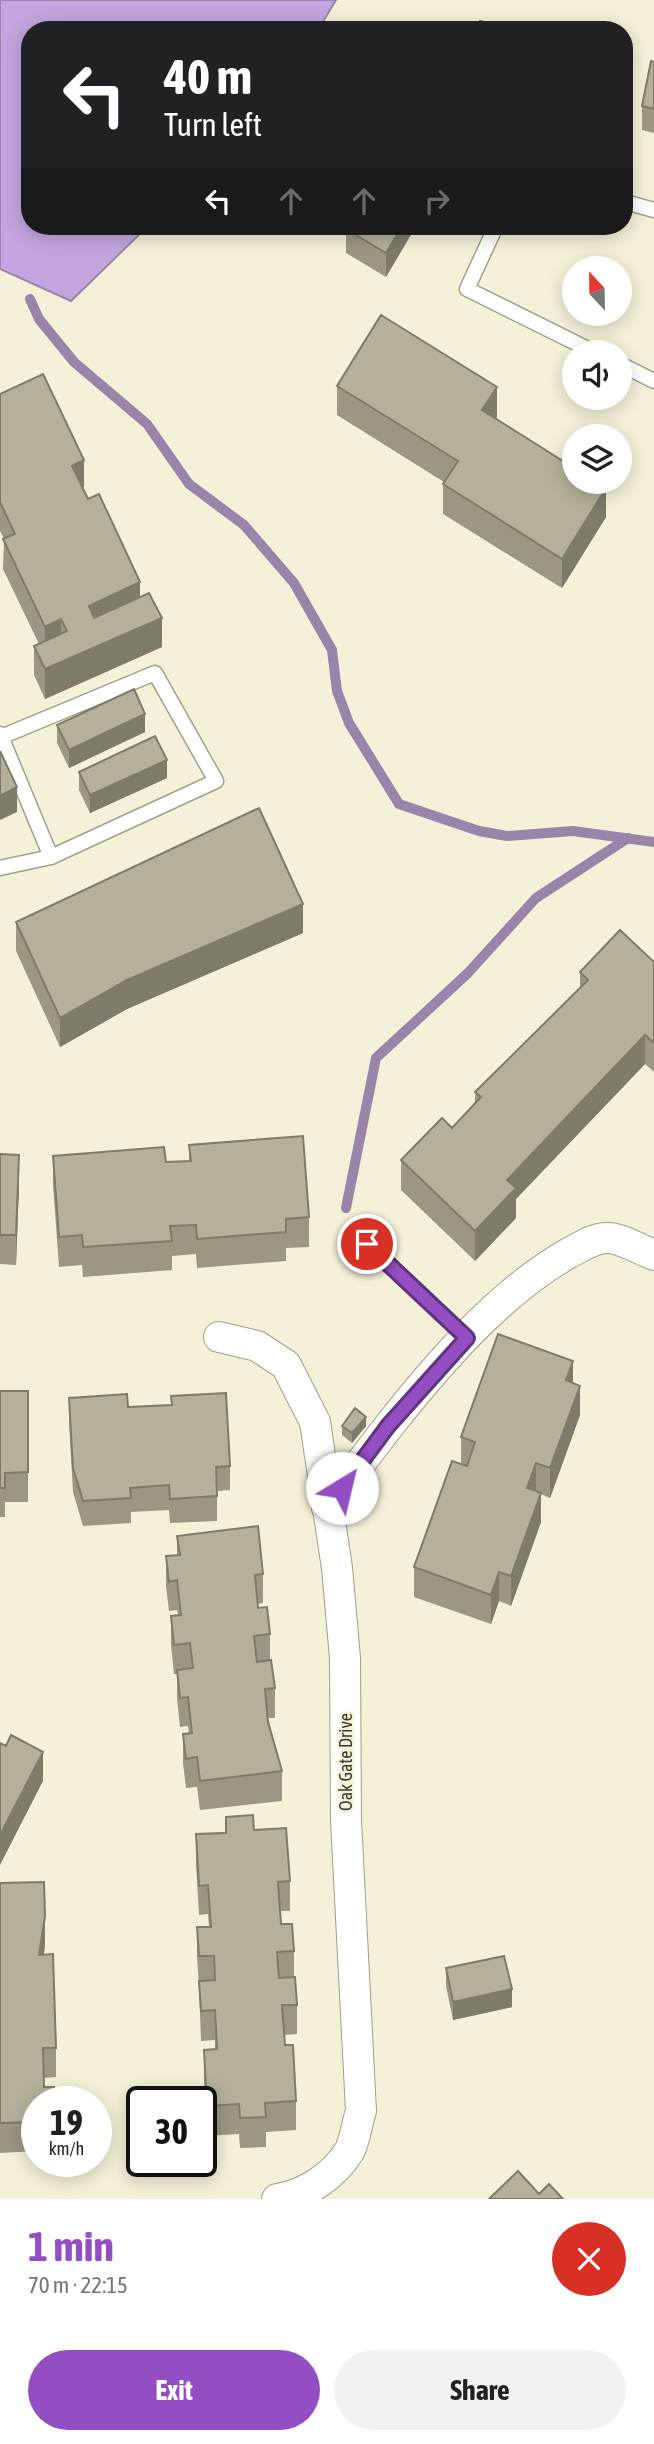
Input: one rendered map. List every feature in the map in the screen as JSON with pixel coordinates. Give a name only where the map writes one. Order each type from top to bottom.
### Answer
[{"type":"street","points":[[327,1508],[388,1426],[495,1306],[552,1263],[591,1241],[609,1238],[654,1255]]},
{"type":"street","name":"Oak Gate Drive","points":[[219,1337],[257,1346],[286,1365],[315,1422],[337,1568],[345,1658],[346,1820],[360,2111],[350,2149],[326,2178],[291,2197],[277,2199]]},
{"type":"lane","points":[[633,204],[654,209]]},
{"type":"lane","points":[[492,235],[467,289],[570,340]]},
{"type":"lane","points":[[632,370],[654,382]]},
{"type":"lane","points":[[0,868],[51,857],[216,781],[155,673],[1,736],[51,857]]},
{"type":"lane","points":[[367,1244],[467,1338]]},
{"type":"shaded area","points":[[0,0],[336,0],[323,21],[21,21],[21,235],[139,235],[71,301],[0,269]]},
{"type":"building","points":[[651,61],[654,62],[654,109],[642,106]]},
{"type":"building","points":[[356,235],[397,235],[386,253]]},
{"type":"building","points":[[381,315],[497,387],[482,410],[562,460],[562,494],[602,494],[562,559],[443,484],[458,461],[337,386]]},
{"type":"building","points":[[43,374],[84,460],[72,466],[88,499],[99,494],[140,582],[89,606],[94,618],[149,593],[162,618],[45,669],[34,646],[67,631],[61,619],[45,627],[3,539],[15,534],[0,502],[0,394]]},
{"type":"building","points":[[134,689],[145,714],[69,750],[57,725]]},
{"type":"building","points":[[155,736],[167,760],[90,795],[79,772]]},
{"type":"building","points":[[0,751],[17,787],[0,796]]},
{"type":"building","points":[[259,808],[303,904],[127,980],[60,1018],[16,922]]},
{"type":"building","points":[[620,930],[654,962],[654,1043],[645,1035],[507,1180],[516,1188],[475,1231],[401,1160],[442,1118],[452,1128],[481,1097],[475,1092],[588,980],[580,972]]},
{"type":"building","points":[[303,1136],[309,1217],[286,1219],[286,1232],[197,1239],[196,1225],[170,1226],[172,1241],[83,1247],[82,1235],[59,1237],[53,1156],[164,1147],[166,1162],[191,1161],[189,1145]]},
{"type":"building","points":[[0,1154],[19,1155],[16,1235],[0,1235]]},
{"type":"building","points":[[498,1334],[573,1361],[566,1380],[580,1386],[550,1468],[536,1463],[527,1488],[541,1493],[511,1576],[499,1572],[491,1595],[414,1567],[452,1461],[467,1466],[475,1442],[461,1437]]},
{"type":"building","points":[[0,1391],[28,1391],[28,1472],[5,1473],[5,1488],[0,1488]]},
{"type":"building","points":[[226,1393],[230,1466],[216,1467],[217,1496],[170,1499],[169,1485],[130,1488],[131,1498],[83,1501],[73,1468],[69,1398],[127,1394],[128,1407],[172,1405],[171,1396]]},
{"type":"building","points":[[355,1408],[366,1417],[352,1433],[342,1426]]},
{"type":"building","points":[[258,1526],[263,1574],[255,1575],[258,1608],[267,1607],[270,1634],[254,1636],[257,1662],[271,1660],[275,1688],[265,1689],[268,1722],[282,1771],[200,1781],[197,1757],[186,1759],[183,1734],[192,1733],[188,1697],[180,1698],[177,1670],[193,1668],[190,1643],[174,1645],[171,1616],[181,1615],[177,1580],[169,1582],[166,1556],[180,1555],[177,1536]]},
{"type":"building","points":[[11,1735],[43,1752],[0,1835],[0,1743],[6,1746]]},
{"type":"building","points":[[253,1815],[254,1830],[286,1828],[290,1881],[278,1882],[281,1924],[292,1924],[294,1951],[277,1952],[279,1978],[295,1977],[297,2005],[282,2005],[285,2045],[293,2045],[296,2101],[265,2103],[266,2117],[240,2118],[239,2104],[217,2105],[217,2086],[206,2086],[204,2050],[217,2049],[215,2010],[201,2011],[199,1981],[215,1980],[214,1956],[199,1956],[197,1927],[211,1927],[208,1885],[199,1886],[196,1834],[226,1833],[226,1817]]},
{"type":"building","points":[[44,1882],[45,1916],[39,1955],[53,1954],[56,2048],[43,2048],[44,2086],[21,2086],[21,2122],[0,2123],[0,1883]]},
{"type":"building","points":[[504,1956],[512,1989],[453,2002],[446,1968]]},
{"type":"building","points":[[518,2171],[539,2194],[549,2184],[563,2199],[489,2199]]},
{"type":"waterway","points":[[30,299],[39,319],[74,362],[147,424],[189,484],[244,525],[294,583],[332,650],[337,691],[349,723],[399,804],[479,831],[507,836],[573,831],[654,842]]},
{"type":"waterway","points":[[346,1208],[376,1058],[468,973],[536,898],[628,838]]},
{"type":"route","points":[[342,1488],[388,1426],[467,1338],[367,1244]]}]
